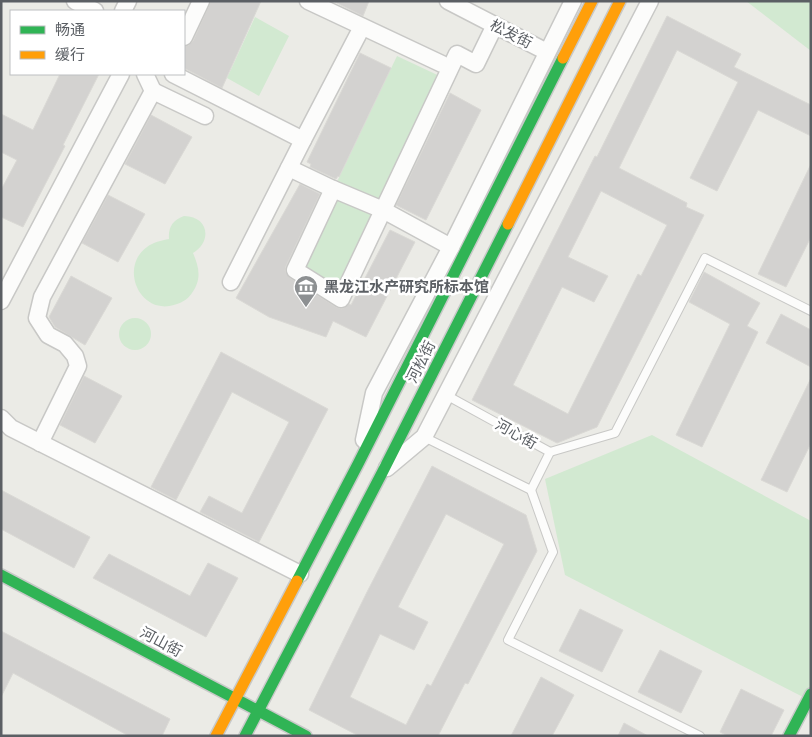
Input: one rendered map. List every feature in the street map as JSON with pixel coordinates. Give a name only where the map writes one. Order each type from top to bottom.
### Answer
[{"type":"main road","points":[[216,736],[358,464],[592,1]]},
{"type":"main road","name":"河松街","points":[[245,736],[382,473],[620,1]]},
{"type":"main road","name":"河山街","points":[[1,575],[306,736]]},
{"type":"main road","points":[[789,736],[811,694]]},
{"type":"street","points":[[75,1],[93,10]]},
{"type":"street","points":[[185,35],[201,1]]},
{"type":"street","points":[[308,1],[442,64]]},
{"type":"street","name":"松发街","points":[[448,1],[547,52]]},
{"type":"street","points":[[358,464],[374,392],[451,247],[573,1]]},
{"type":"street","points":[[382,473],[424,437],[650,1]]},
{"type":"street","points":[[333,189],[295,270],[341,299],[457,54],[476,64],[494,25]]},
{"type":"street","points":[[231,282],[362,27]]},
{"type":"street","points":[[1,301],[120,75]]},
{"type":"street","points":[[145,75],[153,91],[205,116]]},
{"type":"street","points":[[175,75],[303,140]]},
{"type":"street","points":[[40,442],[78,366],[75,356],[65,344],[48,336],[37,318],[42,298],[153,91]]},
{"type":"street","points":[[289,168],[383,210],[451,247]]},
{"type":"street","points":[[1,418],[11,428],[300,574]]},
{"type":"lane","points":[[550,452],[615,433],[705,258],[811,311]]},
{"type":"lane","name":"河心街","points":[[446,395],[550,452],[531,490]]},
{"type":"lane","points":[[424,437],[531,490],[553,552],[508,640],[700,736]]},
{"type":"green space","points":[[746,1],[811,1],[811,51]]},
{"type":"green space","points":[[255,17],[289,36],[259,96],[227,78]]},
{"type":"green space","points":[[397,56],[446,79],[341,299],[295,270]]},
{"type":"green space","points":[[184,216],[198,220],[205,230],[203,242],[193,253],[198,268],[197,283],[189,297],[177,304],[163,306],[151,303],[142,296],[136,286],[134,274],[136,262],[142,251],[154,243],[169,239],[169,231],[172,224]]},
{"type":"green space","points":[[135,318],[147,322],[151,334],[147,346],[135,350],[123,346],[119,334],[123,322]]},
{"type":"green space","points":[[652,435],[811,521],[811,687],[805,698],[565,575],[545,479]]},
{"type":"building","points":[[211,1],[261,1],[222,88],[185,69],[185,47],[193,41]]},
{"type":"building","points":[[333,1],[369,1],[363,16]]},
{"type":"building","points":[[667,16],[741,54],[734,67],[811,105],[811,136],[758,110],[717,191],[690,178],[738,82],[677,50],[619,168],[687,203],[686,207],[704,215],[597,427],[557,443],[472,400],[595,156],[597,157]],"holes":[[[601,191],[667,225],[641,276],[638,274],[568,414],[513,385],[562,287],[594,302],[608,276],[568,257]]]},
{"type":"building","points":[[360,53],[391,68],[339,177],[336,179],[310,167],[311,164],[307,162]]},
{"type":"building","points":[[60,75],[98,75],[63,145],[65,146],[23,227],[1,217],[1,190],[17,160],[1,152],[1,114],[33,130]]},
{"type":"building","points":[[450,93],[481,110],[426,220],[396,205]]},
{"type":"building","points":[[151,115],[192,137],[165,184],[125,164]]},
{"type":"building","points":[[811,164],[811,237],[786,287],[758,274]]},
{"type":"building","points":[[300,184],[320,194],[285,271],[290,278],[336,307],[342,309],[349,304],[351,305],[390,230],[415,242],[366,337],[333,321],[326,337],[269,317],[236,298]]},
{"type":"building","points":[[108,195],[145,214],[118,262],[82,243]]},
{"type":"building","points":[[704,272],[760,303],[747,326],[758,332],[702,447],[676,435],[730,324],[689,302]]},
{"type":"building","points":[[71,276],[112,298],[85,345],[55,327],[49,317]]},
{"type":"building","points":[[781,314],[811,330],[811,367],[766,343]]},
{"type":"building","points":[[221,352],[328,409],[259,542],[200,512],[209,496],[242,513],[289,422],[232,392],[176,500],[151,487]]},
{"type":"building","points":[[84,376],[122,396],[95,443],[60,425]]},
{"type":"building","points":[[811,378],[811,443],[787,492],[761,480]]},
{"type":"building","points":[[432,466],[526,515],[537,551],[468,684],[465,683],[438,736],[359,736],[309,710]],"holes":[[[446,514],[504,544],[431,686],[427,684],[406,725],[350,697],[380,634],[414,650],[428,622],[398,607]]]},
{"type":"building","points":[[1,490],[90,537],[74,568],[1,529]]},
{"type":"building","points":[[109,554],[190,596],[208,563],[238,578],[206,637],[93,578]]},
{"type":"building","points":[[580,609],[623,630],[602,672],[559,651]]},
{"type":"building","points":[[1,631],[170,719],[162,736],[129,736],[13,673],[1,697]]},
{"type":"building","points":[[660,650],[702,671],[681,713],[638,692]]},
{"type":"building","points":[[541,677],[574,695],[552,736],[511,736]]},
{"type":"building","points":[[741,689],[784,710],[771,736],[728,736],[720,732]]},
{"type":"building","points":[[624,723],[648,736],[618,736]]},
{"type":"traffic: fast","points":[[297,581],[563,58]]},
{"type":"traffic: fast","points":[[245,736],[382,473],[508,224]]},
{"type":"traffic: fast","points":[[1,575],[306,736]]},
{"type":"traffic: fast","points":[[789,736],[811,694]]},
{"type":"traffic: slow","points":[[563,58],[592,1]]},
{"type":"traffic: slow","points":[[508,224],[620,1]]},
{"type":"traffic: slow","points":[[216,736],[297,581]]},
{"type":"place","name":"黑龙江水产研究所标本馆","points":[[306,308]]}]
